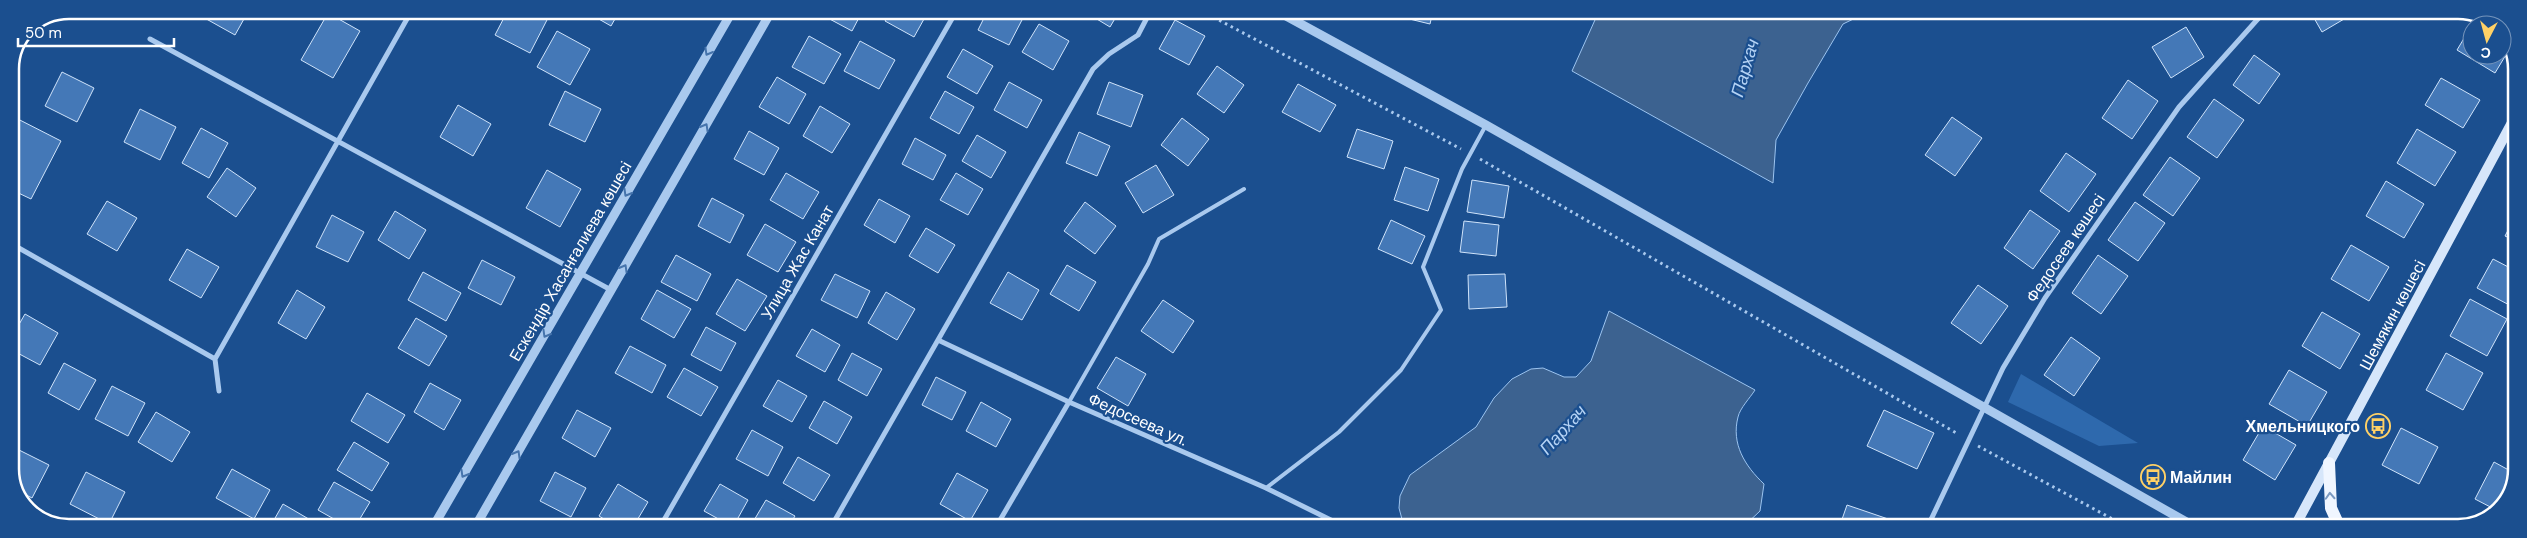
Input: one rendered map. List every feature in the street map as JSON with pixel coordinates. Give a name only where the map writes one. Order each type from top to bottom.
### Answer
[{"type":"main road","name":"Шемякин көшесі","points":[[2299,519],[2508,130]]},
{"type":"main road","points":[[2329,463],[2331,508],[2336,519]]},
{"type":"street","points":[[219,391],[215,359],[407,19]]},
{"type":"street","name":"Ескендір Хасанғалиева көшесі","points":[[439,519],[728,19]]},
{"type":"street","points":[[480,519],[767,19]]},
{"type":"street","name":"Улица Жас Канат","points":[[665,519],[952,19]]},
{"type":"street","points":[[837,519],[1093,69],[1109,54],[1138,35],[1146,19]]},
{"type":"street","points":[[1292,19],[1486,125],[2181,519]]},
{"type":"street","points":[[1299,23],[1301,19]]},
{"type":"street","name":"Федосеев көшесі","points":[[1931,519],[2003,368],[2045,298],[2179,107],[2258,19]]},
{"type":"street","points":[[150,39],[339,140],[611,290]]},
{"type":"street","points":[[19,248],[215,359]]},
{"type":"street","points":[[938,340],[1068,402]]},
{"type":"street","name":"Федосеева ул.","points":[[1001,519],[1068,402],[1266,488],[1331,519]]},
{"type":"lane","points":[[1266,488],[1339,432],[1401,370],[1441,310],[1423,267],[1470,154],[1486,125]]},
{"type":"lane","points":[[1068,402],[1148,264],[1158,239],[1244,189]]},
{"type":"path","points":[[1219,19],[1470,154],[1969,441],[2112,519]]},
{"type":"shaded area","points":[[2021,374],[2138,443],[2099,446],[2008,402]]},
{"type":"water","name":"Пархач","points":[[1595,19],[1853,19],[1843,24],[1776,140],[1773,183],[1572,71]]},
{"type":"water","name":"Пархач","points":[[1609,311],[1755,390],[1739,414],[1736,436],[1741,454],[1751,470],[1764,484],[1760,511],[1752,519],[1402,519],[1399,508],[1400,496],[1410,475],[1476,427],[1494,398],[1512,379],[1531,369],[1543,368],[1564,377],[1576,377],[1591,361]]},
{"type":"building","points":[[206,19],[244,19],[235,35]]},
{"type":"building","points":[[325,19],[339,19],[360,31],[333,78],[301,60]]},
{"type":"building","points":[[503,19],[547,19],[530,53],[495,35]]},
{"type":"building","points":[[599,19],[615,19],[611,26]]},
{"type":"building","points":[[830,19],[858,19],[852,31]]},
{"type":"building","points":[[886,19],[924,19],[914,37],[885,21]]},
{"type":"building","points":[[984,19],[1022,19],[1009,45],[978,30]]},
{"type":"building","points":[[1097,19],[1115,19],[1110,27]]},
{"type":"building","points":[[1409,19],[1431,19],[1430,24]]},
{"type":"building","points":[[2315,19],[2344,19],[2322,32]]},
{"type":"building","points":[[1175,20],[1205,36],[1189,65],[1159,49]]},
{"type":"building","points":[[1039,24],[1069,41],[1053,70],[1022,52]]},
{"type":"building","points":[[2186,27],[2204,57],[2171,78],[2152,47]]},
{"type":"building","points":[[557,31],[590,49],[570,85],[537,67]]},
{"type":"building","points":[[809,36],[841,54],[824,84],[792,67]]},
{"type":"building","points":[[860,41],[895,60],[879,89],[844,71]]},
{"type":"building","points":[[2462,42],[2462,53],[2457,50]]},
{"type":"building","points":[[963,49],[993,66],[977,94],[947,77]]},
{"type":"building","points":[[2254,55],[2280,74],[2259,104],[2233,85]]},
{"type":"building","points":[[2482,65],[2500,65],[2495,73]]},
{"type":"building","points":[[1217,66],[1244,85],[1224,113],[1197,94]]},
{"type":"building","points":[[62,72],[94,88],[77,122],[45,106]]},
{"type":"building","points":[[777,77],[806,94],[789,124],[759,107]]},
{"type":"building","points":[[2441,78],[2480,100],[2463,128],[2425,105]]},
{"type":"building","points":[[2128,80],[2158,101],[2132,139],[2102,118]]},
{"type":"building","points":[[1009,82],[1042,100],[1027,128],[994,110]]},
{"type":"building","points":[[1109,82],[1143,95],[1131,127],[1097,114]]},
{"type":"building","points":[[1298,84],[1336,105],[1320,132],[1282,112]]},
{"type":"building","points":[[565,91],[601,109],[585,142],[549,125]]},
{"type":"building","points":[[945,91],[974,107],[959,134],[930,118]]},
{"type":"building","points":[[2214,99],[2244,120],[2217,158],[2187,137]]},
{"type":"building","points":[[458,105],[491,124],[473,156],[440,137]]},
{"type":"building","points":[[820,106],[850,124],[832,153],[803,136]]},
{"type":"building","points":[[140,109],[176,127],[160,160],[124,142]]},
{"type":"building","points":[[1952,117],[1982,138],[1955,176],[1925,155]]},
{"type":"building","points":[[1182,118],[1209,139],[1188,166],[1161,145]]},
{"type":"building","points":[[19,120],[61,141],[31,199],[19,193]]},
{"type":"building","points":[[201,128],[228,143],[209,178],[182,163]]},
{"type":"building","points":[[1357,129],[1393,141],[1384,169],[1347,157]]},
{"type":"building","points":[[2417,129],[2456,152],[2435,186],[2397,163]]},
{"type":"building","points":[[749,131],[779,148],[764,175],[734,159]]},
{"type":"building","points":[[1079,132],[1110,146],[1097,176],[1066,163]]},
{"type":"building","points":[[977,135],[1006,152],[991,178],[962,161]]},
{"type":"building","points":[[915,138],[946,155],[933,180],[902,164]]},
{"type":"building","points":[[2066,153],[2096,174],[2069,212],[2040,191]]},
{"type":"building","points":[[2170,157],[2200,178],[2173,216],[2143,195]]},
{"type":"building","points":[[1156,165],[1174,195],[1143,213],[1125,183]]},
{"type":"building","points":[[1405,167],[1439,179],[1428,211],[1394,200]]},
{"type":"building","points":[[227,168],[256,188],[236,217],[207,197]]},
{"type":"building","points":[[547,170],[581,189],[560,227],[526,208]]},
{"type":"building","points":[[786,173],[819,192],[803,219],[770,200]]},
{"type":"building","points":[[956,173],[983,189],[968,215],[940,200]]},
{"type":"building","points":[[1472,180],[1509,186],[1504,218],[1467,212]]},
{"type":"building","points":[[2386,181],[2424,204],[2404,238],[2366,216]]},
{"type":"building","points":[[712,198],[744,215],[730,243],[698,226]]},
{"type":"building","points":[[879,199],[910,216],[895,243],[864,225]]},
{"type":"building","points":[[107,201],[137,218],[117,251],[87,234]]},
{"type":"building","points":[[1085,202],[1116,226],[1095,254],[1064,231]]},
{"type":"building","points":[[2135,202],[2165,223],[2138,261],[2108,240]]},
{"type":"building","points":[[2030,210],[2060,231],[2033,269],[2004,248]]},
{"type":"building","points":[[395,211],[426,230],[409,259],[378,240]]},
{"type":"building","points":[[332,215],[364,232],[348,262],[316,247]]},
{"type":"building","points":[[1391,220],[1425,236],[1412,264],[1378,249]]},
{"type":"building","points":[[1464,221],[1499,225],[1496,256],[1460,252]]},
{"type":"building","points":[[765,224],[796,242],[778,272],[747,255]]},
{"type":"building","points":[[926,228],[955,245],[938,273],[909,256]]},
{"type":"building","points":[[2351,245],[2389,267],[2369,301],[2331,279]]},
{"type":"building","points":[[187,249],[219,267],[201,298],[169,280]]},
{"type":"building","points":[[676,255],[711,274],[697,301],[661,282]]},
{"type":"building","points":[[2098,255],[2128,276],[2101,314],[2072,293]]},
{"type":"building","points":[[2493,259],[2508,267],[2508,304],[2477,288]]},
{"type":"building","points":[[482,260],[515,277],[501,305],[468,288]]},
{"type":"building","points":[[1067,265],[1096,282],[1079,311],[1050,294]]},
{"type":"building","points":[[423,272],[461,293],[446,321],[408,300]]},
{"type":"building","points":[[1008,272],[1039,290],[1022,320],[990,303]]},
{"type":"building","points":[[835,274],[870,291],[857,318],[821,300]]},
{"type":"building","points":[[1505,274],[1507,307],[1469,309],[1468,275]]},
{"type":"building","points":[[737,279],[767,296],[745,331],[716,314]]},
{"type":"building","points":[[1978,285],[2008,306],[1981,344],[1951,323]]},
{"type":"building","points":[[297,290],[325,307],[306,339],[278,323]]},
{"type":"building","points":[[657,290],[691,309],[674,338],[641,319]]},
{"type":"building","points":[[886,292],[915,309],[897,340],[868,323]]},
{"type":"building","points":[[2470,299],[2507,319],[2487,356],[2450,336]]},
{"type":"building","points":[[1163,300],[1194,321],[1173,353],[1141,331]]},
{"type":"building","points":[[2322,312],[2360,334],[2340,369],[2302,346]]},
{"type":"building","points":[[25,314],[58,333],[40,365],[19,354],[19,324]]},
{"type":"building","points":[[416,318],[447,336],[429,366],[398,348]]},
{"type":"building","points":[[706,327],[736,343],[721,371],[691,355]]},
{"type":"building","points":[[812,329],[840,345],[825,372],[796,356]]},
{"type":"building","points":[[2071,337],[2100,358],[2074,396],[2044,375]]},
{"type":"building","points":[[630,346],[666,365],[652,393],[615,373]]},
{"type":"building","points":[[852,353],[882,369],[867,396],[838,380]]},
{"type":"building","points":[[2446,353],[2483,373],[2463,410],[2426,390]]},
{"type":"building","points":[[1116,357],[1146,374],[1128,406],[1097,388]]},
{"type":"building","points":[[64,363],[96,380],[79,410],[48,393]]},
{"type":"building","points":[[684,368],[718,387],[701,416],[667,397]]},
{"type":"building","points":[[2289,370],[2327,392],[2307,426],[2269,404]]},
{"type":"building","points":[[936,377],[966,392],[952,420],[922,405]]},
{"type":"building","points":[[778,380],[807,396],[792,422],[763,406]]},
{"type":"building","points":[[430,383],[461,400],[444,430],[414,412]]},
{"type":"building","points":[[112,386],[145,403],[128,436],[95,419]]},
{"type":"building","points":[[367,393],[405,415],[388,443],[351,421]]},
{"type":"building","points":[[824,401],[852,417],[837,444],[809,428]]},
{"type":"building","points":[[981,402],[1011,419],[996,447],[966,431]]},
{"type":"building","points":[[577,410],[611,428],[595,457],[562,438]]},
{"type":"building","points":[[1884,410],[1934,433],[1917,469],[1867,446]]},
{"type":"building","points":[[156,412],[190,432],[172,462],[138,442]]},
{"type":"building","points":[[2263,426],[2296,445],[2275,480],[2243,460]]},
{"type":"building","points":[[2401,428],[2438,447],[2419,484],[2382,465]]},
{"type":"building","points":[[752,430],[783,447],[768,476],[736,459]]},
{"type":"building","points":[[354,442],[389,463],[372,491],[337,470]]},
{"type":"building","points":[[19,450],[49,465],[32,498],[25,494],[20,482]]},
{"type":"building","points":[[798,457],[830,475],[814,501],[783,483]]},
{"type":"building","points":[[2494,462],[2508,470],[2506,485],[2502,494],[2491,507],[2475,499]]},
{"type":"building","points":[[232,469],[270,490],[254,519],[216,498]]},
{"type":"building","points":[[86,472],[125,492],[112,519],[99,519],[70,504]]},
{"type":"building","points":[[555,472],[586,488],[571,517],[540,501]]},
{"type":"building","points":[[957,473],[988,490],[971,519],[966,519],[940,504]]},
{"type":"building","points":[[334,482],[370,502],[360,519],[334,519],[318,510]]},
{"type":"building","points":[[618,484],[648,502],[638,519],[604,519],[599,516]]},
{"type":"building","points":[[720,484],[748,500],[737,519],[718,519],[704,511]]},
{"type":"building","points":[[766,500],[795,516],[793,519],[755,519]]},
{"type":"building","points":[[283,504],[309,519],[275,519]]},
{"type":"building","points":[[1847,505],[1888,519],[1842,519]]},
{"type":"place","name":"Хмельницкого","points":[[2378,426]]},
{"type":"place","name":"Майлин","points":[[2153,477]]}]
